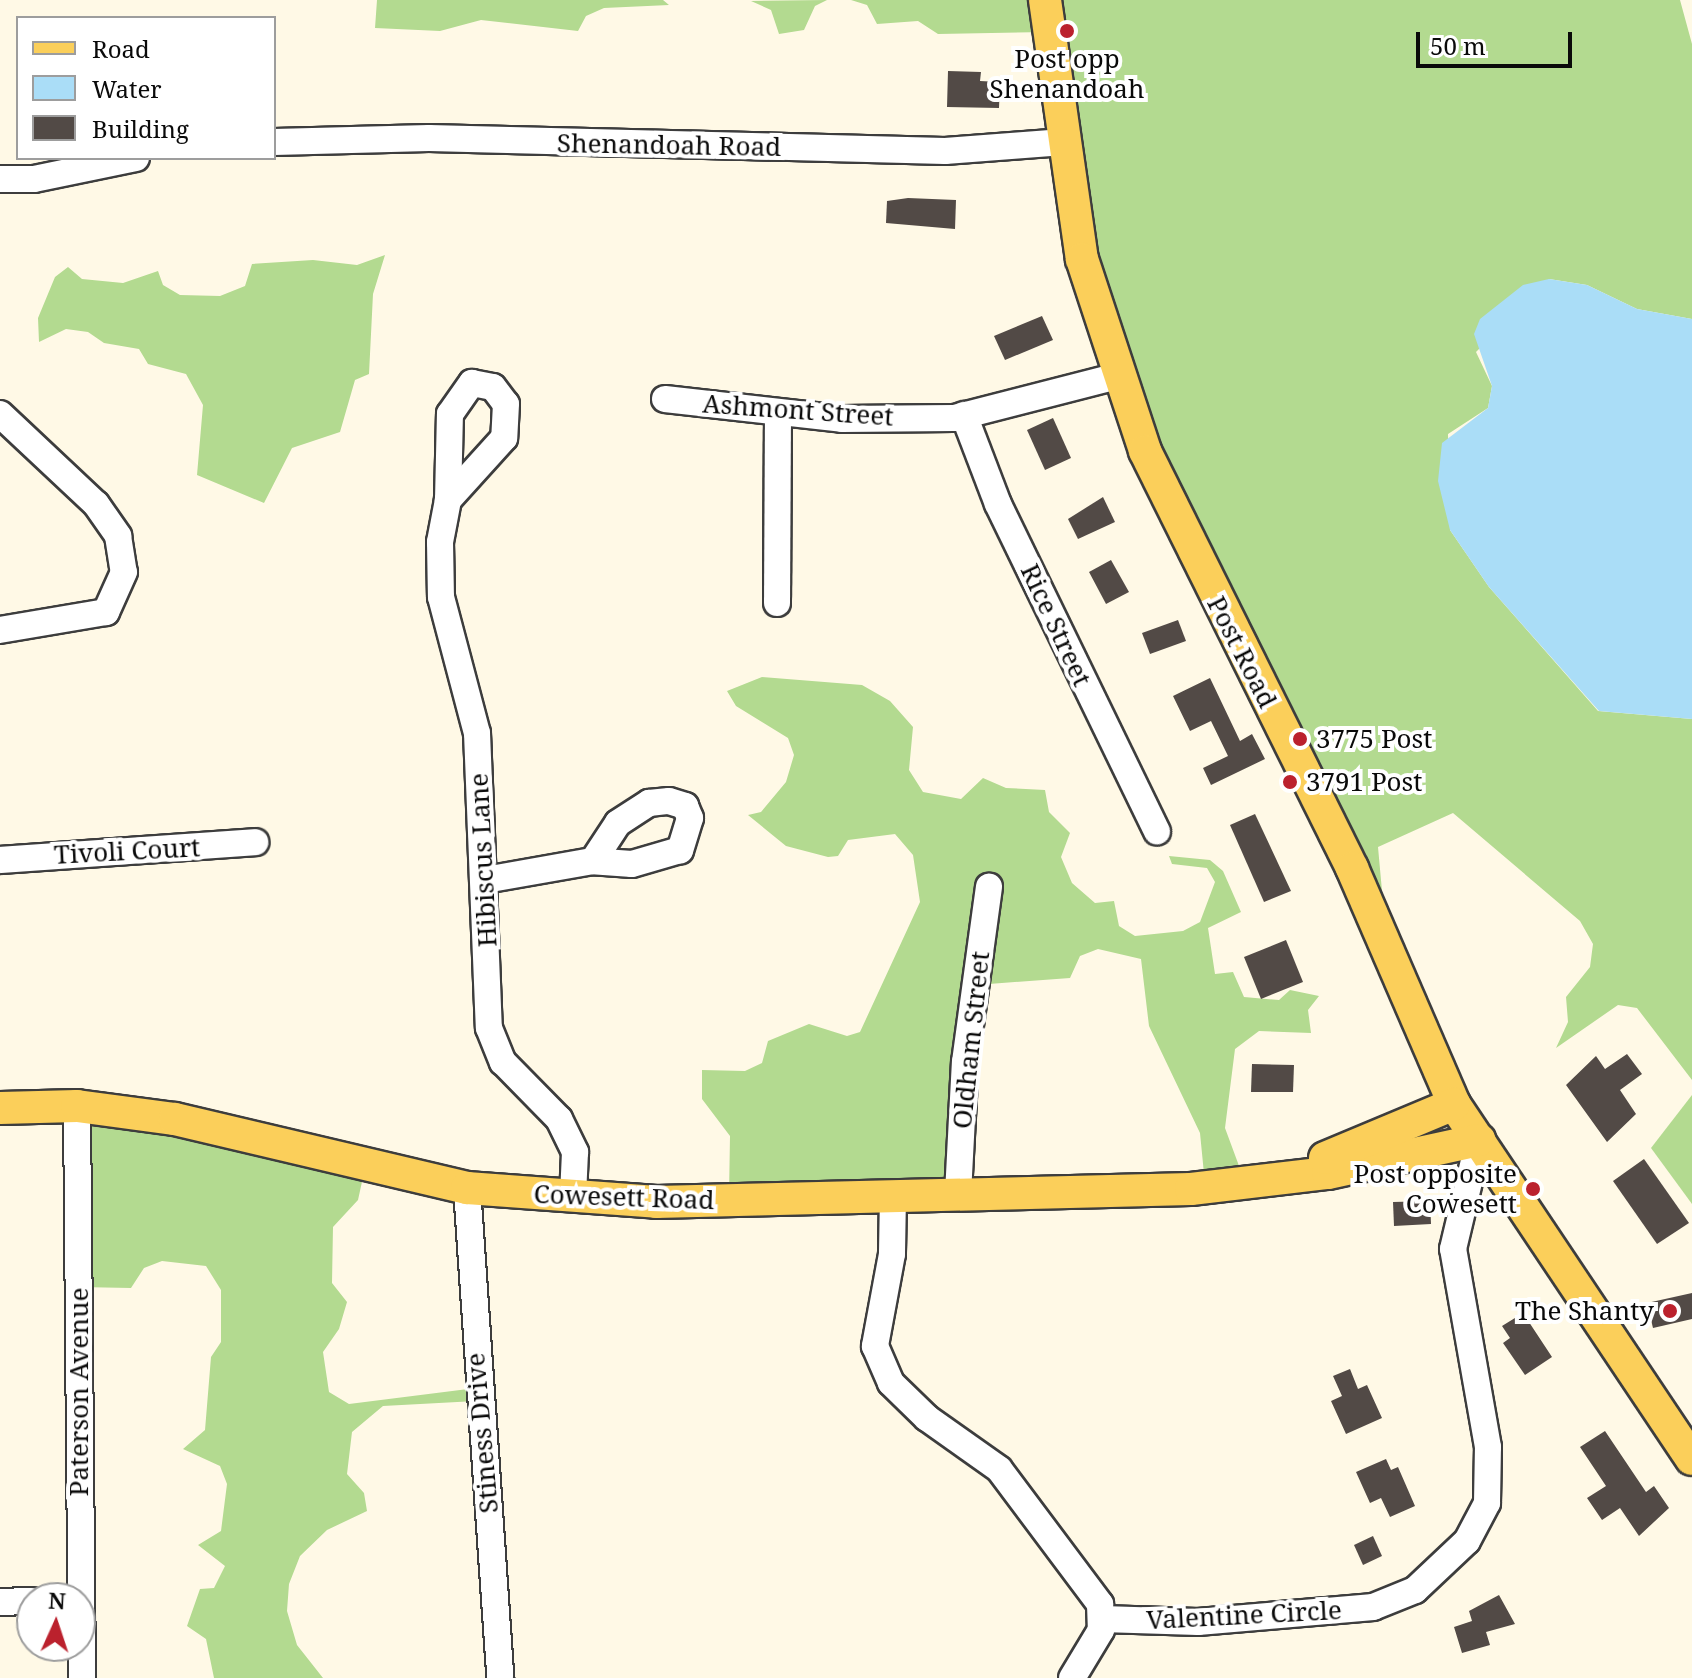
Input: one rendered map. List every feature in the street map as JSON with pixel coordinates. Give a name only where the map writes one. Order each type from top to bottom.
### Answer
[{"type":"main road","name":"Post Road","points":[[1045,0],[1082,259],[1145,451],[1352,868],[1454,1104],[1692,1459]]},
{"type":"main road","name":"Cowesett Road","points":[[1257,1182],[1454,1104]]},
{"type":"main road","name":"Cowesett Road","points":[[0,1108],[77,1106],[280,1140],[467,1188],[656,1202],[1257,1182],[1479,1140]]},
{"type":"street","name":"Shenandoah Road","points":[[276,142],[429,138],[945,151],[1064,142]]},
{"type":"street","points":[[0,179],[123,160]]},
{"type":"street","name":"Ashmont Street","points":[[665,399],[842,419],[964,415],[1118,376]]},
{"type":"street","points":[[0,414],[96,504],[118,536],[124,572],[106,612],[0,630]]},
{"type":"street","points":[[777,603],[778,414]]},
{"type":"street","name":"Rice Street","points":[[964,415],[998,504],[1157,831]]},
{"type":"street","name":"Hibiscus Lane","points":[[448,500],[440,542],[441,597],[477,733],[489,1028],[503,1062],[559,1119],[575,1152],[573,1196]]},
{"type":"street","name":"Tivoli Court","points":[[0,860],[255,842]]},
{"type":"street","points":[[485,880],[593,861]]},
{"type":"street","name":"Oldham Street","points":[[958,1194],[965,1062],[989,887]]},
{"type":"street","name":"Paterson Avenue","points":[[77,1106],[80,1582]]},
{"type":"street","name":"Valentine Circle","points":[[1102,1619],[1198,1622],[1373,1607],[1415,1590],[1467,1541],[1487,1503],[1488,1447],[1453,1249],[1479,1140]]},
{"type":"street","name":"Stiness Drive","points":[[467,1188],[500,1678]]},
{"type":"street","points":[[893,1195],[892,1254],[875,1346],[891,1383],[927,1418],[999,1469],[1100,1604],[1102,1619],[1072,1678]]},
{"type":"green space","points":[[377,0],[663,0],[669,5],[604,8],[586,16],[578,31],[481,20],[440,31],[375,28]]},
{"type":"green space","points":[[827,0],[815,6],[804,30],[779,34],[771,10],[751,1]]},
{"type":"green space","points":[[851,0],[1680,0],[1692,44],[1692,319],[1637,309],[1587,285],[1549,279],[1476,352],[1492,386],[1488,408],[1448,434],[1450,530],[1489,587],[1598,711],[1692,719],[1692,1080],[1637,1008],[1618,1005],[1556,1048],[1568,1022],[1566,997],[1590,967],[1593,944],[1580,921],[1453,813],[1378,847],[1387,946],[1124,378],[1048,32],[938,34],[918,21],[877,24],[867,5]]},
{"type":"green space","points":[[385,255],[373,294],[369,374],[355,380],[340,432],[292,448],[264,503],[197,475],[203,405],[186,374],[148,364],[139,349],[104,343],[88,332],[66,329],[39,342],[38,318],[55,277],[68,267],[82,279],[123,283],[158,271],[163,285],[180,295],[220,296],[245,286],[252,264],[313,260],[357,265]]},
{"type":"green space","points":[[762,677],[862,685],[890,701],[913,727],[909,770],[923,792],[961,799],[983,778],[1006,788],[1045,790],[1049,812],[1070,833],[1061,857],[1072,883],[1095,903],[1114,901],[1119,926],[1135,936],[1183,931],[1200,922],[1215,882],[1207,868],[1172,864],[1169,856],[1210,860],[1223,871],[1241,912],[1208,928],[1215,974],[1233,972],[1244,997],[1279,1000],[1290,990],[1319,996],[1308,1010],[1311,1033],[1259,1031],[1235,1049],[1225,1128],[1242,1174],[1205,1184],[1200,1133],[1149,1026],[1141,959],[1098,949],[1080,956],[1070,978],[976,985],[955,1188],[729,1196],[730,1136],[702,1099],[702,1070],[745,1071],[762,1063],[768,1041],[809,1024],[847,1036],[860,1032],[920,902],[913,855],[895,834],[848,840],[838,856],[828,857],[786,846],[748,815],[761,812],[786,782],[794,755],[788,738],[736,706],[727,691]]},
{"type":"green space","points":[[1692,1095],[1692,1204],[1651,1148]]},
{"type":"green space","points":[[85,1104],[365,1168],[358,1200],[333,1227],[332,1283],[347,1302],[339,1329],[323,1352],[329,1392],[349,1404],[476,1388],[476,1401],[383,1406],[352,1432],[347,1474],[364,1493],[367,1511],[327,1530],[300,1556],[289,1584],[287,1611],[297,1645],[323,1678],[214,1678],[206,1639],[187,1626],[200,1589],[214,1588],[225,1566],[198,1545],[221,1531],[227,1484],[220,1466],[183,1449],[205,1430],[211,1357],[221,1342],[221,1290],[206,1266],[162,1261],[144,1268],[131,1288],[79,1287]]},
{"type":"water","points":[[1549,279],[1587,285],[1637,309],[1692,319],[1692,719],[1599,711],[1489,587],[1450,530],[1438,481],[1442,443],[1488,408],[1492,386],[1474,334],[1480,319],[1523,285]]},
{"type":"building","points":[[948,71],[981,72],[980,81],[1000,82],[999,108],[947,107]]},
{"type":"building","points":[[908,198],[956,200],[955,229],[886,223],[887,201]]},
{"type":"building","points":[[1042,316],[1053,340],[1005,360],[994,336]]},
{"type":"building","points":[[1053,418],[1071,458],[1045,470],[1027,430]]},
{"type":"building","points":[[1103,497],[1115,522],[1078,539],[1068,519]]},
{"type":"building","points":[[1111,560],[1129,592],[1106,604],[1089,572]]},
{"type":"building","points":[[1178,620],[1186,641],[1150,654],[1142,633]]},
{"type":"building","points":[[1210,678],[1240,741],[1252,734],[1265,759],[1211,785],[1203,768],[1228,756],[1211,721],[1190,731],[1173,696]]},
{"type":"building","points":[[1255,814],[1291,891],[1264,902],[1230,825]]},
{"type":"building","points":[[1286,940],[1303,982],[1261,999],[1244,957]]},
{"type":"building","points":[[1627,1054],[1642,1074],[1620,1090],[1636,1114],[1607,1142],[1566,1085],[1596,1056],[1605,1069]]},
{"type":"building","points":[[1252,1064],[1294,1065],[1293,1092],[1251,1092]]},
{"type":"building","points":[[1644,1159],[1689,1223],[1657,1244],[1613,1181]]},
{"type":"building","points":[[1430,1201],[1431,1224],[1394,1226],[1393,1202]]},
{"type":"building","name":"The Shanty","points":[[1692,1293],[1692,1319],[1653,1328],[1647,1303]]},
{"type":"building","points":[[1523,1313],[1552,1357],[1525,1375],[1503,1343],[1510,1338],[1502,1326]]},
{"type":"building","points":[[1350,1369],[1358,1389],[1367,1385],[1382,1418],[1346,1434],[1331,1401],[1342,1396],[1333,1376]]},
{"type":"building","points":[[1605,1431],[1646,1492],[1654,1486],[1669,1508],[1639,1536],[1620,1508],[1602,1520],[1587,1498],[1606,1486],[1580,1447]]},
{"type":"building","points":[[1386,1459],[1391,1470],[1398,1467],[1415,1506],[1390,1517],[1381,1498],[1370,1503],[1356,1472]]},
{"type":"building","points":[[1373,1536],[1382,1556],[1363,1565],[1354,1545]]},
{"type":"building","points":[[1499,1595],[1515,1624],[1486,1632],[1490,1645],[1462,1653],[1454,1627],[1472,1621],[1469,1611]]},
{"type":"place","name":"Post opp Shenandoah","points":[[1067,31]]},
{"type":"place","name":"3775 Post","points":[[1300,739]]},
{"type":"place","name":"3791 Post","points":[[1290,782]]},
{"type":"place","name":"Post opposite Cowesett","points":[[1533,1189]]},
{"type":"place","name":"The Shanty","points":[[1670,1311]]}]
